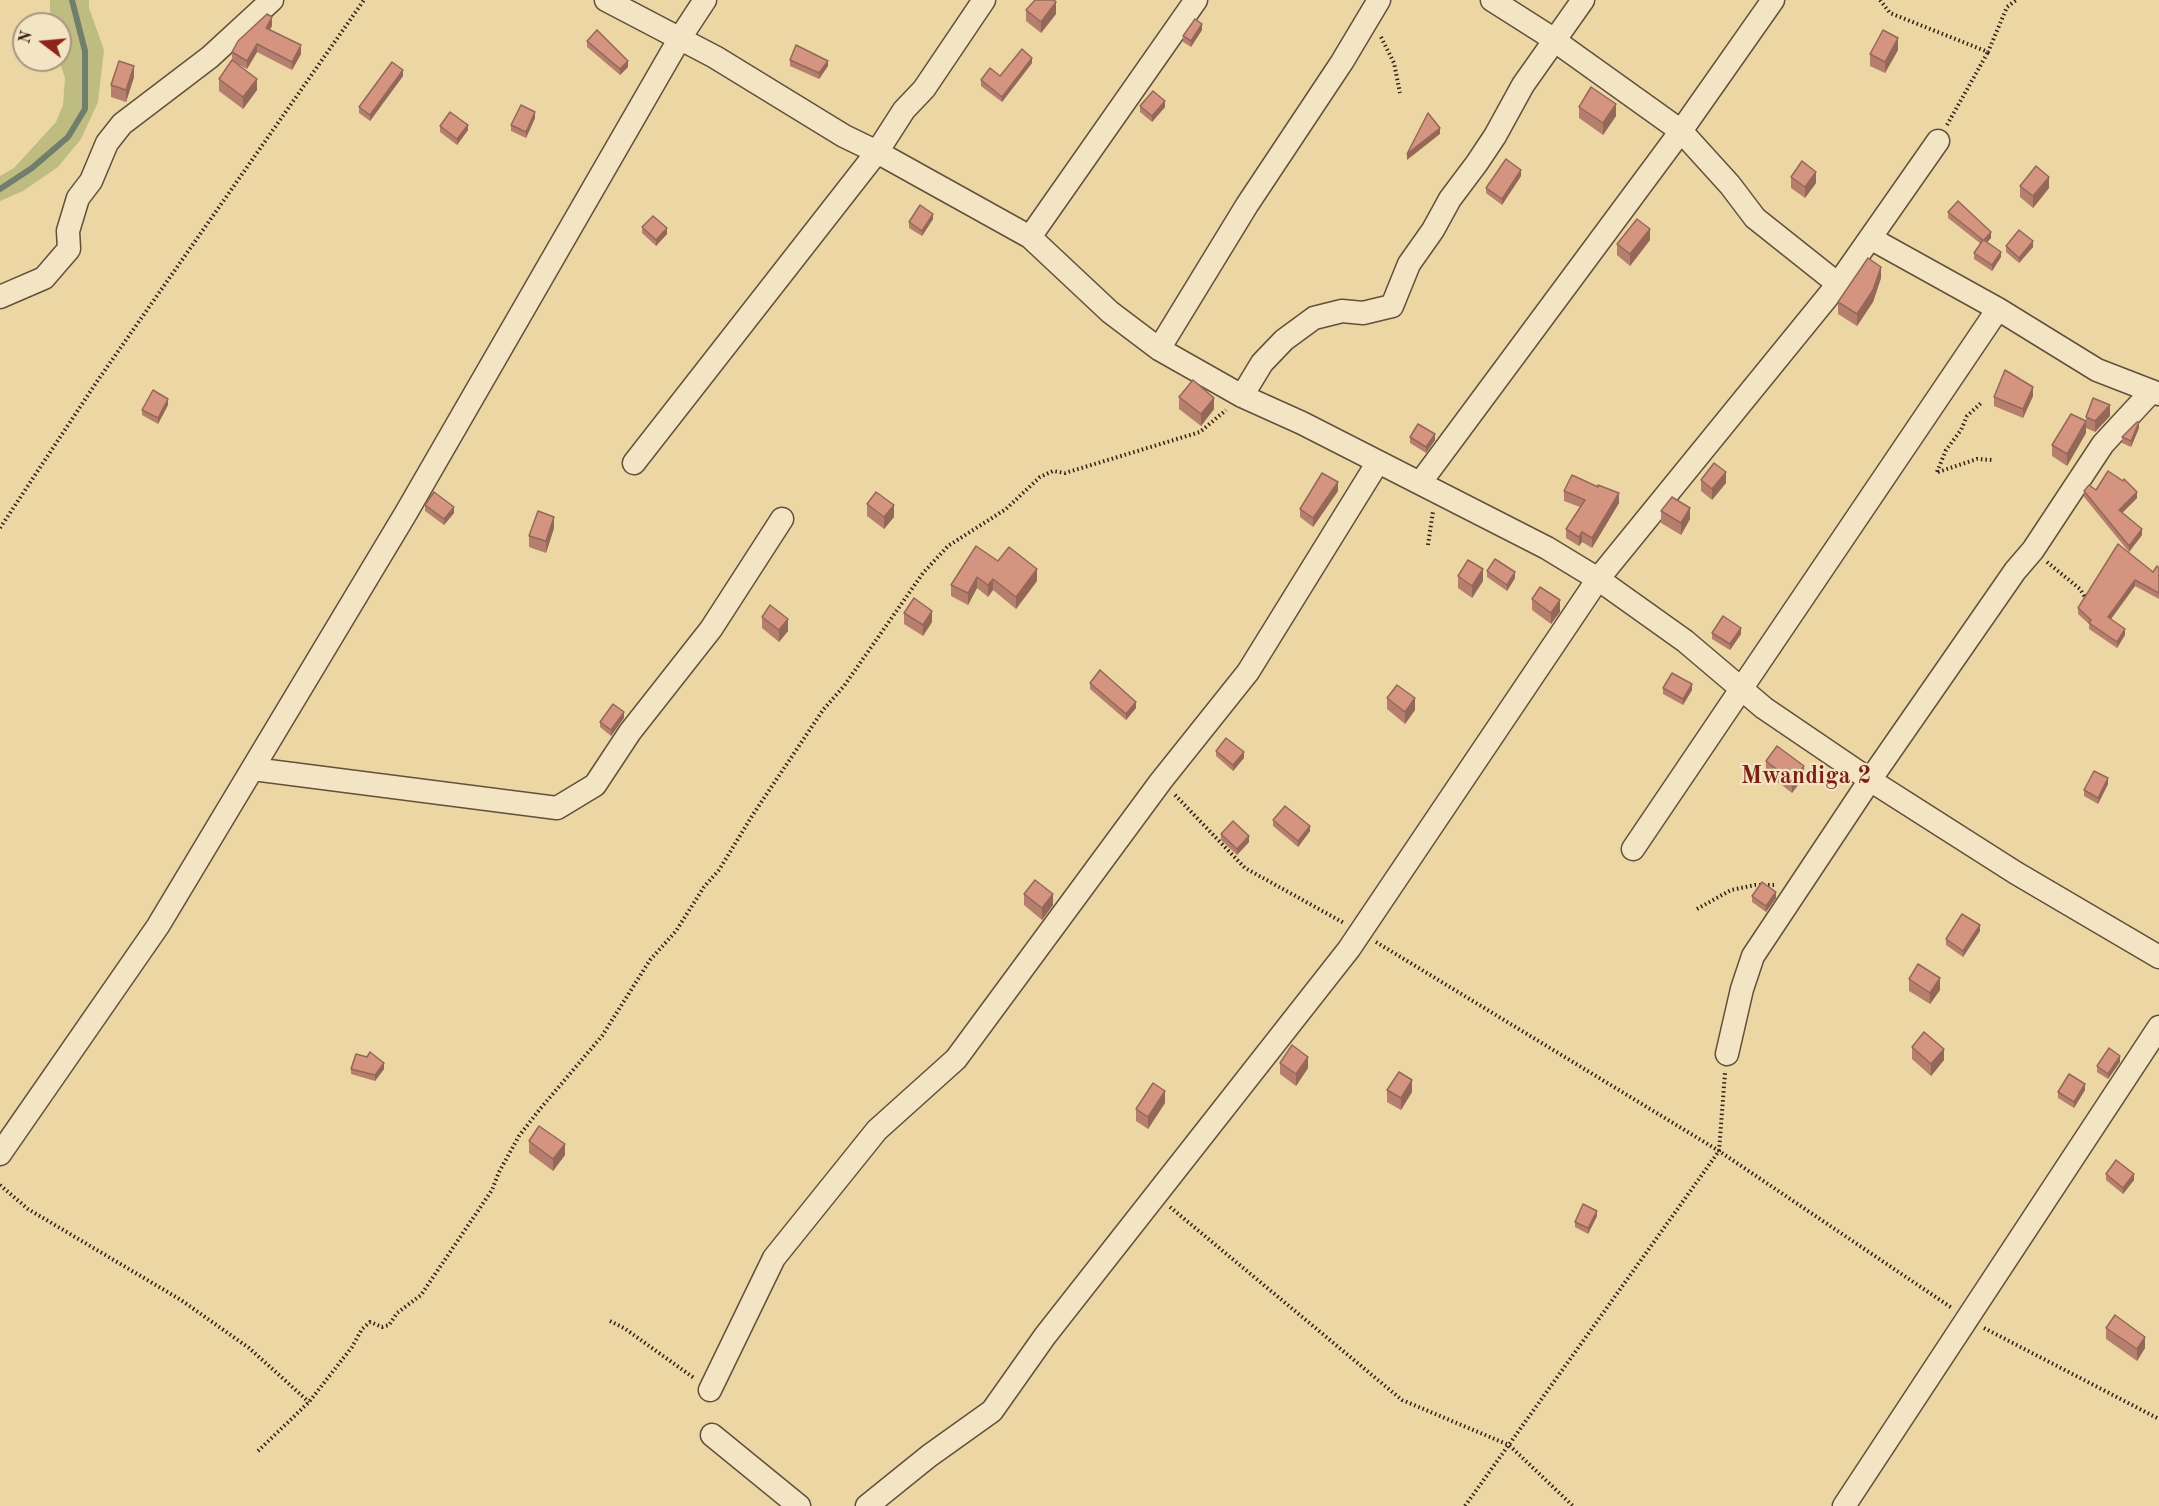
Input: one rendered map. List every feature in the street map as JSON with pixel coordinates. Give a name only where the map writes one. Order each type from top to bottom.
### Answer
[{"type":"street","points":[[0,297],[44,278],[69,249],[68,231],[78,198],[92,181],[103,151],[122,124],[210,57],[272,0]]},
{"type":"street","points":[[606,0],[680,38],[844,136],[1030,237],[1110,312],[1159,349],[1242,396],[1547,548],[1598,579],[1685,641],[1764,708],[1870,780],[2016,873],[2159,957]]},
{"type":"street","points":[[0,1154],[158,926],[406,513],[680,38],[705,0]]},
{"type":"street","points":[[634,464],[877,152],[904,110],[924,89],[984,0]]},
{"type":"street","points":[[1030,237],[1196,0]]},
{"type":"street","points":[[1492,0],[1555,41],[1681,131],[1730,185],[1755,218],[1838,284]]},
{"type":"street","points":[[1242,396],[1263,363],[1284,340],[1314,318],[1342,311],[1363,314],[1392,306],[1409,264],[1433,230],[1450,199],[1489,145],[1523,85],[1583,0]]},
{"type":"street","points":[[1429,488],[1773,0]]},
{"type":"street","points":[[1159,349],[1247,205],[1342,62],[1375,7]]},
{"type":"street","points":[[867,1506],[929,1456],[992,1412],[1045,1336],[1360,933],[1598,579],[1838,284],[1938,141]]},
{"type":"street","points":[[1726,1054],[1742,989],[1753,957],[1870,780],[2015,571],[2033,550],[2103,444],[2155,393],[2097,370],[1998,309],[1870,238]]},
{"type":"street","points":[[1633,849],[1998,309]]},
{"type":"street","points":[[710,1390],[774,1258],[877,1130],[956,1059],[1161,782],[1248,672],[1378,462]]},
{"type":"street","points":[[253,769],[557,808],[595,785],[630,732],[711,629],[782,519]]},
{"type":"street","points":[[1844,1506],[2159,1028]]},
{"type":"street","points":[[712,1435],[799,1506]]},
{"type":"path","points":[[0,528],[98,380],[364,0]]},
{"type":"path","points":[[1880,0],[1890,13],[1988,52]]},
{"type":"path","points":[[1938,141],[1988,52],[2007,7],[2016,0]]},
{"type":"path","points":[[1375,7],[1394,63],[1400,93]]},
{"type":"path","points":[[258,1451],[309,1402],[352,1347],[362,1329],[370,1322],[382,1327],[389,1325],[397,1313],[421,1295],[492,1190],[519,1136],[602,1036],[650,960],[676,931],[704,887],[719,870],[823,710],[844,686],[923,573],[948,546],[1006,509],[1040,477],[1053,471],[1065,473],[1200,432],[1242,396]]},
{"type":"path","points":[[1981,403],[1967,416],[1961,430],[1946,450],[1937,472],[1977,459],[1992,460]]},
{"type":"path","points":[[1428,546],[1431,521],[1429,488]]},
{"type":"path","points":[[2033,550],[2080,589],[2091,607]]},
{"type":"path","points":[[1161,782],[1245,868],[1360,933],[1719,1151],[1968,1319],[2159,1419]]},
{"type":"path","points":[[1697,909],[1731,890],[1755,885],[1801,884]]},
{"type":"path","points":[[1465,1506],[1719,1151],[1726,1054]]},
{"type":"path","points":[[0,1185],[28,1209],[181,1300],[249,1348],[309,1402]]},
{"type":"path","points":[[1156,1195],[1402,1400],[1509,1445],[1573,1506]]},
{"type":"path","points":[[610,1321],[624,1328],[710,1390]]},
{"type":"shaded area","points":[[50,0],[89,0],[89,8],[104,50],[98,102],[81,139],[58,167],[23,191],[0,201],[0,176],[14,168],[56,122],[63,105],[65,78],[63,72],[72,72],[72,12],[50,12]]},
{"type":"building","points":[[1035,0],[1054,0],[1056,2],[1041,22],[1026,10]]},
{"type":"building","points":[[267,14],[272,17],[266,28],[301,45],[292,62],[257,44],[247,61],[232,52],[238,41]]},
{"type":"building","points":[[1195,19],[1202,24],[1191,41],[1183,36]]},
{"type":"building","points":[[597,30],[628,61],[620,69],[587,41]]},
{"type":"building","points":[[1883,30],[1898,38],[1885,62],[1870,54]]},
{"type":"building","points":[[796,45],[828,61],[819,73],[790,60]]},
{"type":"building","points":[[1022,49],[1032,58],[1002,97],[981,80],[990,68],[1000,76]]},
{"type":"building","points":[[232,60],[257,79],[243,97],[219,79]]},
{"type":"building","points":[[119,61],[134,66],[126,90],[111,85]]},
{"type":"building","points":[[392,62],[403,70],[370,115],[359,107]]},
{"type":"building","points":[[1591,87],[1616,104],[1603,123],[1579,107]]},
{"type":"building","points":[[1153,91],[1165,101],[1152,116],[1140,106]]},
{"type":"building","points":[[521,105],[535,112],[526,132],[511,125]]},
{"type":"building","points":[[450,112],[468,125],[457,139],[440,126]]},
{"type":"building","points":[[1428,113],[1440,128],[1407,154]]},
{"type":"building","points":[[1506,159],[1521,170],[1502,199],[1486,188]]},
{"type":"building","points":[[1802,161],[1816,172],[1805,187],[1791,177]]},
{"type":"building","points":[[2036,166],[2049,177],[2033,196],[2020,186]]},
{"type":"building","points":[[1958,201],[1991,232],[1984,240],[2001,252],[1992,265],[1974,253],[1983,240],[1948,212]]},
{"type":"building","points":[[920,205],[933,214],[922,231],[909,222]]},
{"type":"building","points":[[653,216],[667,228],[656,240],[642,227]]},
{"type":"building","points":[[1637,219],[1650,229],[1630,254],[1617,244]]},
{"type":"building","points":[[2019,230],[2033,241],[2019,258],[2006,246]]},
{"type":"building","points":[[1868,258],[1881,267],[1873,290],[1857,314],[1838,302]]},
{"type":"building","points":[[2005,370],[2033,387],[2023,409],[1994,397]]},
{"type":"building","points":[[1193,380],[1214,398],[1201,414],[1179,397]]},
{"type":"building","points":[[153,390],[168,399],[158,418],[142,410]]},
{"type":"building","points":[[2093,398],[2110,405],[2095,421],[2086,417]]},
{"type":"building","points":[[2071,414],[2086,421],[2067,454],[2052,445]]},
{"type":"building","points":[[2139,422],[2131,441],[2122,437]]},
{"type":"building","points":[[1418,424],[1435,434],[1426,447],[1410,437]]},
{"type":"building","points":[[1714,463],[1726,472],[1712,489],[1701,480]]},
{"type":"building","points":[[2108,471],[2123,481],[2124,479],[2137,492],[2119,510],[2142,529],[2129,546],[2084,491],[2089,485],[2096,490]]},
{"type":"building","points":[[1322,473],[1338,482],[1313,518],[1300,509]]},
{"type":"building","points":[[1572,475],[1598,487],[1598,485],[1619,493],[1592,538],[1582,532],[1579,537],[1566,529],[1585,500],[1564,491]]},
{"type":"building","points":[[434,492],[454,507],[444,519],[425,505]]},
{"type":"building","points":[[876,492],[894,505],[884,517],[867,504]]},
{"type":"building","points":[[1672,497],[1690,508],[1681,523],[1661,511]]},
{"type":"building","points":[[538,511],[554,517],[546,541],[529,536]]},
{"type":"building","points":[[2118,544],[2153,572],[2157,566],[2159,568],[2159,593],[2135,580],[2108,617],[2125,629],[2117,642],[2089,623],[2091,620],[2078,608]]},
{"type":"building","points":[[976,546],[998,561],[1009,547],[1037,569],[1016,597],[993,579],[988,585],[977,577],[968,593],[951,585]]},
{"type":"building","points":[[1495,559],[1515,572],[1507,585],[1487,571]]},
{"type":"building","points":[[1468,560],[1483,569],[1472,586],[1458,576]]},
{"type":"building","points":[[1540,587],[1560,600],[1551,613],[1532,599]]},
{"type":"building","points":[[914,598],[932,611],[923,625],[904,613]]},
{"type":"building","points":[[770,605],[788,619],[779,630],[762,617]]},
{"type":"building","points":[[1723,616],[1741,628],[1730,644],[1712,633]]},
{"type":"building","points":[[1100,670],[1136,702],[1126,714],[1090,683]]},
{"type":"building","points":[[1672,673],[1692,684],[1683,699],[1663,688]]},
{"type":"building","points":[[1397,685],[1415,698],[1405,712],[1387,698]]},
{"type":"building","points":[[613,704],[624,712],[611,730],[600,722]]},
{"type":"building","points":[[1226,738],[1244,752],[1233,765],[1216,751]]},
{"type":"building","points":[[1777,746],[1804,766],[1792,781],[1766,761]]},
{"type":"building","points":[[2094,771],[2108,778],[2098,798],[2084,790]]},
{"type":"building","points":[[1285,806],[1310,826],[1298,841],[1273,820]]},
{"type":"building","points":[[1233,821],[1249,836],[1237,849],[1221,834]]},
{"type":"building","points":[[1035,880],[1053,894],[1042,908],[1024,894]]},
{"type":"building","points":[[1762,882],[1776,892],[1766,906],[1752,896]]},
{"type":"building","points":[[1962,914],[1980,925],[1963,951],[1946,939]]},
{"type":"building","points":[[1918,964],[1940,978],[1930,993],[1909,979]]},
{"type":"building","points":[[1924,1032],[1944,1049],[1931,1064],[1912,1047]]},
{"type":"building","points":[[1292,1045],[1308,1057],[1296,1074],[1280,1063]]},
{"type":"building","points":[[2109,1048],[2120,1056],[2108,1074],[2097,1066]]},
{"type":"building","points":[[370,1052],[384,1063],[375,1075],[351,1069],[356,1054],[367,1057]]},
{"type":"building","points":[[1399,1072],[1412,1080],[1401,1098],[1387,1090]]},
{"type":"building","points":[[2069,1074],[2085,1084],[2074,1102],[2058,1092]]},
{"type":"building","points":[[1153,1083],[1165,1091],[1148,1117],[1136,1109]]},
{"type":"building","points":[[539,1126],[565,1144],[553,1159],[529,1141]]},
{"type":"building","points":[[2116,1160],[2134,1174],[2123,1188],[2106,1174]]},
{"type":"building","points":[[1583,1204],[1597,1211],[1588,1228],[1575,1222]]},
{"type":"building","points":[[2115,1315],[2145,1337],[2137,1349],[2106,1328]]},
{"type":"waterway","points":[[0,189],[32,168],[68,137],[85,109],[85,51],[72,0]]},
{"type":"district","name":"Mwandiga 2","points":[[1806,777]]}]
